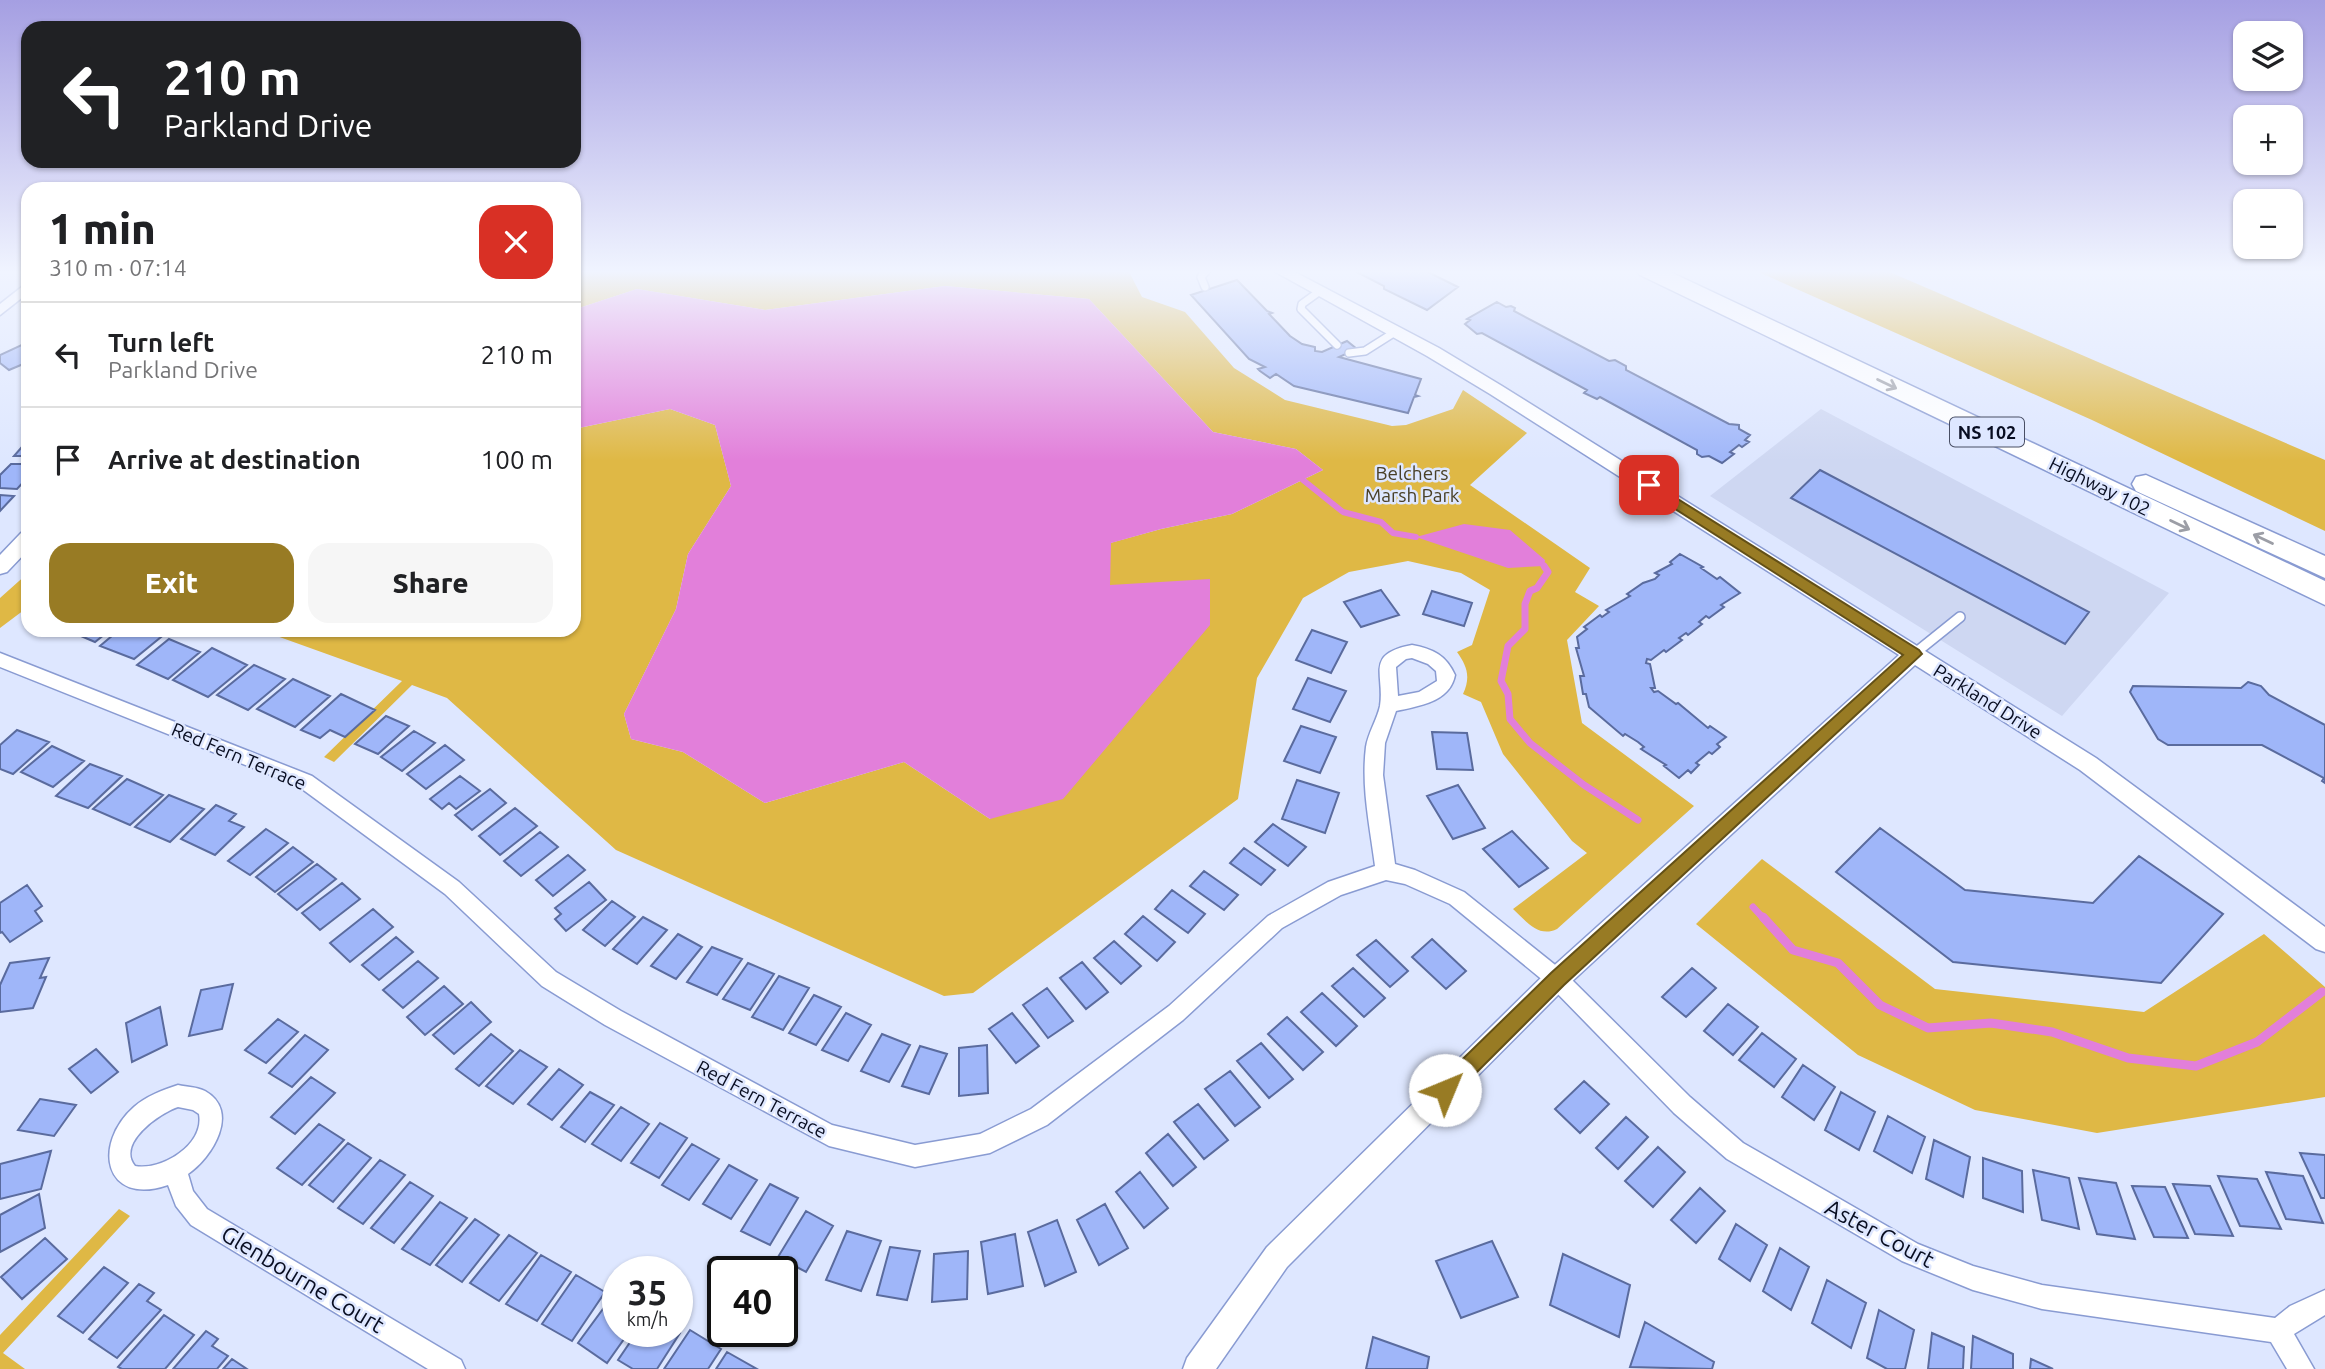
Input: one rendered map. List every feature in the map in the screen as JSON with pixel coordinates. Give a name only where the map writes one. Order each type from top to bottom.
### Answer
[{"type":"highway","name":"Highway 102","points":[[1781,334],[2325,594]]},
{"type":"highway","name":"Highway 102","points":[[1826,334],[2325,569]]},
{"type":"street","name":"Parkland Drive","points":[[1398,334],[1582,443],[2088,764],[2324,941]]},
{"type":"street","points":[[0,566],[21,545]]},
{"type":"street","points":[[1198,1369],[1276,1257],[1558,979],[1914,654]]},
{"type":"street","name":"Red Fern Terrace","points":[[0,660],[305,781],[452,888],[549,979],[613,1018],[829,1135],[915,1156],[982,1145],[1039,1117],[1176,1013],[1275,922],[1335,888],[1386,871]]},
{"type":"street","points":[[1389,705],[1376,744],[1374,786],[1386,871],[1408,876],[1457,898],[1558,979]]},
{"type":"street","name":"Aster Court","points":[[1558,979],[1682,1105],[1735,1151],[1910,1253],[1973,1278],[2042,1297],[2278,1331]]},
{"type":"street","name":"Glenbourne Court","points":[[175,1170],[184,1198],[199,1217],[452,1369]]},
{"type":"street","points":[[2301,1369],[2278,1331],[2299,1315],[2325,1302]]},
{"type":"lane","points":[[1326,334],[1337,345]]},
{"type":"lane","points":[[1349,353],[1365,351],[1392,334]]},
{"type":"lane","points":[[1914,654],[1960,617]]},
{"type":"shaded area","points":[[581,334],[1122,334],[1213,432],[1296,449],[1323,470],[1232,514],[1111,543],[1110,585],[1210,579],[1210,625],[1063,799],[990,819],[904,762],[765,803],[683,752],[631,739],[624,714],[676,609],[688,554],[731,486],[715,425],[670,409],[581,428]]},
{"type":"shaded area","points":[[1821,409],[2169,593],[2062,716],[1710,496]]},
{"type":"shaded area","points":[[1464,524],[1510,530],[1545,560],[1544,566],[1508,568],[1416,537]]},
{"type":"green space","name":"Belchers Marsh Park","points":[[1122,334],[1204,334],[1234,368],[1285,400],[1392,426],[1406,425],[1453,409],[1463,390],[1527,433],[1470,485],[1590,568],[1575,592],[1599,606],[1567,640],[1582,723],[1694,806],[1557,929],[1538,930],[1513,909],[1587,853],[1572,841],[1503,754],[1481,702],[1463,694],[1467,672],[1457,652],[1472,645],[1490,590],[1461,573],[1408,561],[1349,572],[1303,598],[1257,678],[1238,799],[973,993],[944,996],[616,850],[447,698],[412,685],[334,762],[324,757],[402,681],[279,637],[581,637],[581,428],[670,409],[715,425],[731,486],[688,554],[676,609],[624,714],[631,739],[683,752],[765,803],[904,762],[990,819],[1110,585],[1110,543],[1232,514],[1323,470],[1296,449],[1213,432]]},
{"type":"green space","points":[[1898,334],[2033,334],[2325,460],[2325,531],[2092,420]]},
{"type":"green space","points":[[21,579],[21,612],[0,628],[0,598]]},
{"type":"green space","points":[[1762,859],[1935,989],[2144,1012],[2264,934],[2325,987],[2325,1097],[2097,1133],[1975,1110],[1858,1055],[1696,924]]},
{"type":"green space","points":[[119,1209],[130,1216],[3,1353],[25,1369],[0,1369],[0,1335]]},
{"type":"building","points":[[1226,334],[1288,334],[1302,344],[1315,347],[1315,351],[1322,352],[1347,341],[1357,349],[1339,357],[1421,379],[1415,395],[1418,396],[1414,397],[1408,413],[1294,386],[1276,374],[1270,378],[1258,369],[1265,367],[1249,359]]},
{"type":"building","points":[[1484,334],[1557,334],[1609,361],[1615,360],[1626,366],[1626,370],[1729,424],[1739,425],[1739,429],[1750,435],[1745,440],[1749,442],[1730,452],[1734,454],[1722,463],[1709,456],[1702,457],[1697,454],[1697,450],[1600,397],[1597,399],[1584,393],[1587,390]]},
{"type":"building","points":[[21,345],[21,365],[9,370],[0,363],[0,355]]},
{"type":"building","points":[[11,464],[21,464],[21,485],[17,489],[0,488],[0,475]]},
{"type":"building","points":[[1820,470],[2089,612],[2065,644],[1791,498]]},
{"type":"building","points":[[0,495],[14,496],[0,511]]},
{"type":"building","points":[[1680,554],[1703,567],[1701,568],[1717,579],[1720,577],[1740,593],[1721,605],[1724,607],[1709,618],[1706,616],[1699,622],[1702,624],[1688,635],[1686,633],[1679,638],[1682,640],[1666,652],[1664,650],[1651,660],[1647,659],[1655,688],[1651,688],[1654,692],[1658,691],[1678,703],[1708,728],[1710,726],[1726,737],[1717,744],[1720,747],[1712,754],[1709,752],[1696,763],[1699,765],[1691,773],[1688,770],[1679,778],[1664,766],[1666,765],[1641,749],[1644,747],[1638,742],[1625,734],[1623,736],[1589,707],[1586,694],[1583,694],[1580,676],[1584,676],[1576,648],[1579,648],[1577,637],[1587,629],[1584,627],[1609,612],[1606,610],[1630,596],[1627,594],[1643,583],[1655,579],[1659,575],[1655,573],[1672,564],[1670,562]]},
{"type":"building","points":[[1381,590],[1399,615],[1361,627],[1344,602]]},
{"type":"building","points":[[1432,591],[1472,603],[1464,626],[1423,614]]},
{"type":"building","points":[[1312,630],[1347,642],[1331,673],[1296,660]]},
{"type":"building","points":[[83,637],[101,637],[95,642]]},
{"type":"building","points":[[111,637],[161,637],[134,659],[100,646]]},
{"type":"building","points":[[169,639],[200,652],[168,679],[137,665]]},
{"type":"building","points":[[212,648],[247,665],[208,697],[173,680]]},
{"type":"building","points":[[254,665],[285,679],[248,710],[217,695]]},
{"type":"building","points":[[1308,678],[1346,691],[1330,722],[1293,709]]},
{"type":"building","points":[[293,679],[330,696],[295,727],[257,709]]},
{"type":"building","points":[[2248,682],[2261,686],[2269,695],[2325,725],[2325,783],[2322,781],[2324,778],[2262,745],[2168,745],[2158,739],[2130,692],[2133,686],[2241,688]]},
{"type":"building","points":[[341,694],[375,710],[345,737],[330,730],[320,738],[301,730]]},
{"type":"building","points":[[386,716],[409,726],[378,754],[355,744]]},
{"type":"building","points":[[1301,726],[1336,737],[1320,773],[1284,761]]},
{"type":"building","points":[[17,730],[49,742],[13,774],[0,769],[0,745]]},
{"type":"building","points":[[414,731],[435,743],[402,771],[381,757]]},
{"type":"building","points":[[1432,732],[1467,733],[1473,770],[1437,769]]},
{"type":"building","points":[[445,745],[464,760],[426,789],[407,774]]},
{"type":"building","points":[[52,746],[84,761],[53,787],[21,772]]},
{"type":"building","points":[[90,764],[122,776],[88,808],[56,796]]},
{"type":"building","points":[[460,776],[480,791],[456,809],[449,803],[442,809],[430,799]]},
{"type":"building","points":[[127,779],[163,795],[130,825],[93,809]]},
{"type":"building","points":[[1297,780],[1339,793],[1325,833],[1282,819]]},
{"type":"building","points":[[1458,785],[1485,828],[1453,839],[1427,796]]},
{"type":"building","points":[[490,789],[506,803],[472,830],[455,815]]},
{"type":"building","points":[[169,795],[204,809],[170,842],[135,827]]},
{"type":"building","points":[[216,805],[236,814],[229,821],[244,827],[215,855],[181,839]]},
{"type":"building","points":[[515,808],[537,826],[500,855],[479,836]]},
{"type":"building","points":[[1273,824],[1306,847],[1288,866],[1255,842]]},
{"type":"building","points":[[1880,828],[1965,890],[2093,903],[2139,856],[2223,914],[2161,983],[1953,962],[1836,872]]},
{"type":"building","points":[[266,829],[288,843],[250,875],[228,861]]},
{"type":"building","points":[[1512,831],[1548,868],[1519,887],[1483,849]]},
{"type":"building","points":[[540,832],[558,847],[521,876],[504,861]]},
{"type":"building","points":[[293,847],[313,862],[275,892],[256,877]]},
{"type":"building","points":[[1244,848],[1275,870],[1261,885],[1230,863]]},
{"type":"building","points":[[568,855],[585,870],[553,896],[536,880]]},
{"type":"building","points":[[317,864],[336,879],[297,910],[278,894]]},
{"type":"building","points":[[1204,871],[1238,895],[1224,910],[1190,886]]},
{"type":"building","points":[[589,882],[606,900],[566,931],[555,919],[561,914],[555,908]]},
{"type":"building","points":[[342,883],[360,899],[320,930],[302,913]]},
{"type":"building","points":[[27,885],[42,906],[35,911],[42,921],[10,942],[0,933],[0,903]]},
{"type":"building","points":[[1172,890],[1205,914],[1188,933],[1155,909]]},
{"type":"building","points":[[612,901],[635,917],[605,946],[583,930]]},
{"type":"building","points":[[373,909],[393,927],[350,962],[330,943]]},
{"type":"building","points":[[1143,916],[1175,942],[1157,961],[1125,934]]},
{"type":"building","points":[[643,917],[667,930],[637,964],[613,949]]},
{"type":"building","points":[[678,934],[702,947],[676,979],[651,966]]},
{"type":"building","points":[[396,937],[413,952],[379,980],[362,965]]},
{"type":"building","points":[[1432,939],[1466,971],[1446,989],[1412,957]]},
{"type":"building","points":[[1376,940],[1408,971],[1390,987],[1357,955]]},
{"type":"building","points":[[1114,941],[1141,966],[1121,984],[1094,958]]},
{"type":"building","points":[[712,947],[742,959],[717,995],[687,982]]},
{"type":"building","points":[[49,958],[40,978],[46,977],[33,1008],[0,1012],[0,985],[10,963]]},
{"type":"building","points":[[418,961],[438,978],[403,1008],[383,990]]},
{"type":"building","points":[[1082,962],[1108,992],[1086,1009],[1060,978]]},
{"type":"building","points":[[748,963],[774,974],[750,1010],[723,999]]},
{"type":"building","points":[[1353,968],[1385,998],[1364,1017],[1332,986]]},
{"type":"building","points":[[1692,968],[1716,988],[1686,1017],[1662,997]]},
{"type":"building","points":[[779,976],[809,988],[783,1030],[752,1017]]},
{"type":"building","points":[[233,984],[222,1029],[189,1036],[201,990]]},
{"type":"building","points":[[444,986],[463,1004],[425,1035],[407,1017]]},
{"type":"building","points":[[1047,988],[1073,1021],[1048,1038],[1023,1005]]},
{"type":"building","points":[[1322,993],[1357,1026],[1336,1046],[1301,1012]]},
{"type":"building","points":[[814,995],[841,1007],[816,1045],[789,1033]]},
{"type":"building","points":[[471,1002],[491,1022],[454,1054],[433,1035]]},
{"type":"building","points":[[1728,1004],[1758,1027],[1733,1055],[1704,1031]]},
{"type":"building","points":[[160,1007],[167,1045],[132,1062],[126,1023]]},
{"type":"building","points":[[846,1013],[871,1025],[848,1061],[822,1050]]},
{"type":"building","points":[[1012,1013],[1039,1046],[1016,1063],[989,1029]]},
{"type":"building","points":[[1287,1017],[1323,1052],[1303,1070],[1268,1034]]},
{"type":"building","points":[[278,1019],[298,1032],[266,1063],[245,1050]]},
{"type":"building","points":[[1762,1033],[1796,1059],[1774,1087],[1739,1060]]},
{"type":"building","points":[[491,1034],[513,1051],[479,1086],[456,1069]]},
{"type":"building","points":[[882,1034],[910,1045],[889,1082],[861,1071]]},
{"type":"building","points":[[305,1035],[328,1050],[292,1087],[269,1073]]},
{"type":"building","points":[[1261,1043],[1293,1079],[1269,1098],[1237,1061]]},
{"type":"building","points":[[987,1045],[988,1093],[959,1096],[959,1048]]},
{"type":"building","points":[[920,1046],[947,1054],[929,1094],[902,1086]]},
{"type":"building","points":[[96,1049],[118,1072],[91,1093],[69,1069]]},
{"type":"building","points":[[520,1050],[547,1067],[513,1104],[486,1086]]},
{"type":"building","points":[[1803,1065],[1835,1087],[1814,1120],[1782,1097]]},
{"type":"building","points":[[559,1069],[583,1085],[552,1120],[528,1104]]},
{"type":"building","points":[[1230,1071],[1260,1107],[1235,1126],[1205,1089]]},
{"type":"building","points":[[311,1077],[335,1093],[295,1134],[271,1117]]},
{"type":"building","points":[[1584,1081],[1609,1104],[1580,1133],[1555,1109]]},
{"type":"building","points":[[590,1092],[614,1105],[585,1142],[561,1127]]},
{"type":"building","points":[[1841,1092],[1875,1112],[1859,1150],[1825,1130]]},
{"type":"building","points":[[40,1099],[76,1105],[54,1136],[18,1130]]},
{"type":"building","points":[[1198,1104],[1228,1140],[1204,1159],[1174,1122]]},
{"type":"building","points":[[621,1107],[649,1124],[621,1161],[592,1144]]},
{"type":"building","points":[[1888,1116],[1925,1137],[1912,1173],[1874,1151]]},
{"type":"building","points":[[1626,1117],[1648,1137],[1618,1169],[1596,1148]]},
{"type":"building","points":[[660,1123],[687,1138],[659,1178],[631,1163]]},
{"type":"building","points":[[319,1124],[344,1140],[302,1185],[277,1168]]},
{"type":"building","points":[[1168,1134],[1196,1167],[1173,1186],[1146,1153]]},
{"type":"building","points":[[1934,1140],[1970,1157],[1963,1197],[1926,1179]]},
{"type":"building","points":[[348,1143],[371,1158],[333,1202],[309,1185]]},
{"type":"building","points":[[692,1144],[719,1159],[689,1200],[662,1185]]},
{"type":"building","points":[[1658,1147],[1685,1172],[1653,1207],[1625,1181]]},
{"type":"building","points":[[51,1151],[41,1189],[0,1199],[0,1164]]},
{"type":"building","points":[[2300,1153],[2325,1155],[2325,1198],[2321,1198]]},
{"type":"building","points":[[1983,1158],[2022,1171],[2023,1212],[1983,1198]]},
{"type":"building","points":[[380,1160],[405,1175],[363,1224],[338,1208]]},
{"type":"building","points":[[729,1165],[757,1180],[731,1219],[703,1204]]},
{"type":"building","points":[[2033,1170],[2069,1178],[2079,1229],[2042,1220]]},
{"type":"building","points":[[1140,1172],[1168,1208],[1144,1228],[1116,1192]]},
{"type":"building","points":[[2266,1172],[2303,1176],[2323,1223],[2286,1219]]},
{"type":"building","points":[[2218,1176],[2257,1179],[2281,1229],[2240,1226]]},
{"type":"building","points":[[2079,1178],[2116,1183],[2135,1239],[2097,1234]]},
{"type":"building","points":[[410,1182],[433,1196],[394,1243],[371,1228]]},
{"type":"building","points":[[770,1184],[798,1198],[770,1245],[741,1231]]},
{"type":"building","points":[[2173,1184],[2210,1186],[2233,1236],[2195,1234]]},
{"type":"building","points":[[2132,1186],[2165,1187],[2188,1238],[2154,1237]]},
{"type":"building","points":[[1700,1188],[1725,1211],[1696,1243],[1671,1220]]},
{"type":"building","points":[[39,1194],[45,1228],[0,1252],[0,1215]]},
{"type":"building","points":[[440,1202],[467,1218],[430,1265],[402,1249]]},
{"type":"building","points":[[1105,1204],[1128,1248],[1099,1265],[1077,1220]]},
{"type":"building","points":[[806,1211],[833,1226],[806,1272],[798,1268],[798,1256],[779,1256]]},
{"type":"building","points":[[475,1219],[499,1235],[462,1282],[436,1265]]},
{"type":"building","points":[[1057,1220],[1076,1272],[1045,1286],[1028,1232]]},
{"type":"building","points":[[1736,1224],[1767,1245],[1750,1281],[1719,1259]]},
{"type":"building","points":[[847,1231],[881,1241],[861,1291],[826,1280]]},
{"type":"building","points":[[1015,1234],[1023,1286],[988,1294],[981,1242]]},
{"type":"building","points":[[509,1235],[537,1253],[499,1301],[470,1283]]},
{"type":"building","points":[[45,1238],[67,1259],[22,1299],[1,1277]]},
{"type":"building","points":[[1492,1241],[1518,1297],[1461,1318],[1436,1261]]},
{"type":"building","points":[[890,1247],[920,1251],[907,1300],[877,1295]]},
{"type":"building","points":[[1780,1248],[1809,1267],[1791,1310],[1763,1291]]},
{"type":"building","points":[[968,1251],[967,1299],[932,1302],[934,1254]]},
{"type":"building","points":[[1563,1254],[1630,1285],[1619,1337],[1550,1305]]},
{"type":"building","points":[[541,1255],[571,1272],[537,1321],[506,1304]]},
{"type":"building","points":[[104,1267],[128,1283],[83,1333],[58,1316]]},
{"type":"building","points":[[576,1275],[602,1290],[602,1296],[572,1341],[542,1324]]},
{"type":"building","points":[[1827,1280],[1866,1303],[1851,1348],[1812,1323]]},
{"type":"building","points":[[139,1284],[154,1293],[147,1301],[161,1310],[117,1358],[89,1339]]},
{"type":"building","points":[[602,1310],[602,1347],[618,1347],[607,1363],[578,1343]]},
{"type":"building","points":[[1879,1310],[1914,1330],[1905,1369],[1887,1369],[1867,1358]]},
{"type":"building","points":[[164,1315],[194,1335],[165,1369],[118,1367]]},
{"type":"building","points":[[1645,1322],[1714,1362],[1712,1369],[1630,1367]]},
{"type":"building","points":[[206,1331],[218,1339],[212,1346],[228,1356],[217,1369],[173,1369]]},
{"type":"building","points":[[693,1332],[707,1340],[707,1347],[721,1349],[708,1369],[664,1369],[679,1347],[693,1347]]},
{"type":"building","points":[[1932,1333],[1964,1347],[1963,1369],[1928,1369]]},
{"type":"building","points":[[1973,1336],[2013,1354],[2013,1369],[1971,1369]]},
{"type":"building","points":[[1373,1337],[1429,1357],[1427,1369],[1366,1369]]},
{"type":"building","points":[[627,1347],[671,1347],[657,1369],[633,1369],[618,1360]]},
{"type":"building","points":[[727,1352],[757,1369],[716,1369]]},
{"type":"building","points":[[232,1359],[247,1369],[223,1369]]},
{"type":"building","points":[[2031,1359],[2053,1369],[2030,1369]]},
{"type":"waterway","points":[[1303,480],[1343,512],[1381,522],[1393,533],[1416,537]]},
{"type":"waterway","points":[[1544,566],[1548,572],[1537,588],[1530,591],[1525,604],[1525,629],[1508,646],[1501,681],[1508,694],[1510,719],[1530,743],[1584,785],[1638,820]]},
{"type":"waterway","points":[[1753,907],[1764,919]]},
{"type":"waterway","points":[[1763,917],[1793,950],[1838,963],[1880,1005],[1928,1028],[1991,1023],[2052,1032],[2128,1058],[2196,1066],[2257,1042],[2322,992]]},
{"type":"route","points":[[1445,1090],[1558,979],[1914,654],[1649,485]]}]
